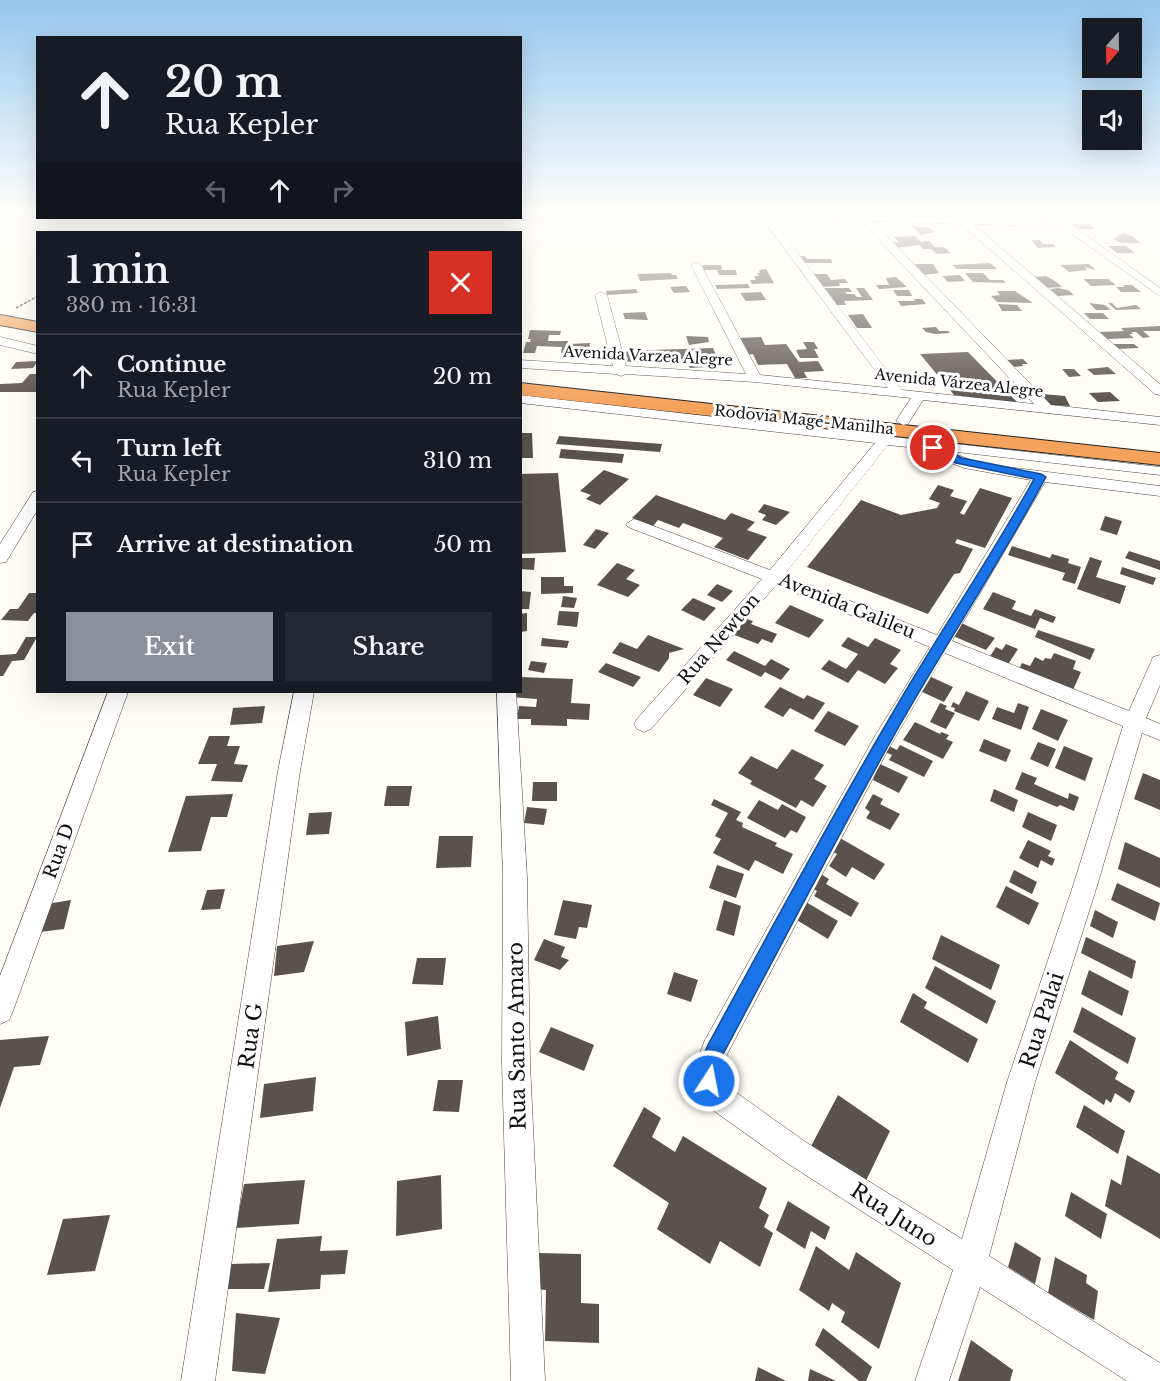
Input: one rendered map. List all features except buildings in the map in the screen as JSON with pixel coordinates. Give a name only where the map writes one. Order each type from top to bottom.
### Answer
[{"type":"highway","points":[[3,314],[36,317]]},
{"type":"highway","points":[[3,314],[36,326]]},
{"type":"highway","name":"Rodovia Magé-Manilha","points":[[522,380],[1160,448]]},
{"type":"highway","name":"Rodovia Magé-Manilha","points":[[522,389],[1160,459]]},
{"type":"street","name":"Avenida Varzea Alegre","points":[[702,277],[755,378]]},
{"type":"street","points":[[811,277],[898,393]]},
{"type":"street","points":[[921,277],[1046,408]]},
{"type":"street","points":[[1029,277],[1160,391]]},
{"type":"street","points":[[1139,277],[1160,293]]},
{"type":"street","points":[[601,295],[621,372]]},
{"type":"street","points":[[22,345],[36,338]]},
{"type":"street","points":[[0,341],[36,349]]},
{"type":"street","name":"Avenida Varzea Alegre","points":[[522,364],[621,372],[755,378]]},
{"type":"street","name":"Avenida Várzea Alegre","points":[[755,378],[1160,421]]},
{"type":"street","points":[[903,421],[920,394]]},
{"type":"street","points":[[522,399],[933,448],[1160,471]]},
{"type":"street","name":"Rua Newton","points":[[644,723],[773,577],[883,442]]},
{"type":"street","points":[[933,448],[960,461],[1041,477],[1160,491]]},
{"type":"street","name":"Rua Juno","points":[[1041,477],[1010,534],[940,643],[876,754],[709,1065],[709,1081],[717,1096],[797,1153],[1158,1381]]},
{"type":"street","points":[[0,558],[36,498]]},
{"type":"street","name":"Avenida Galileu","points":[[634,524],[940,643],[1160,732]]},
{"type":"street","name":"Rua Palai","points":[[932,1381],[971,1265],[1022,1082],[1086,886],[1135,721],[1160,662]]},
{"type":"street","name":"Rua D","points":[[0,1011],[118,693]]},
{"type":"street","name":"Rua G","points":[[198,1381],[290,771],[304,693]]},
{"type":"street","name":"Rua Santo Amaro","points":[[506,693],[516,877],[516,1063],[528,1381]]},
{"type":"path","points":[[3,314],[36,297]]},
{"type":"route","points":[[709,1081],[709,1065],[715,1050],[740,1008],[882,744],[940,643],[1010,534],[1041,477],[960,461],[933,448]]}]
